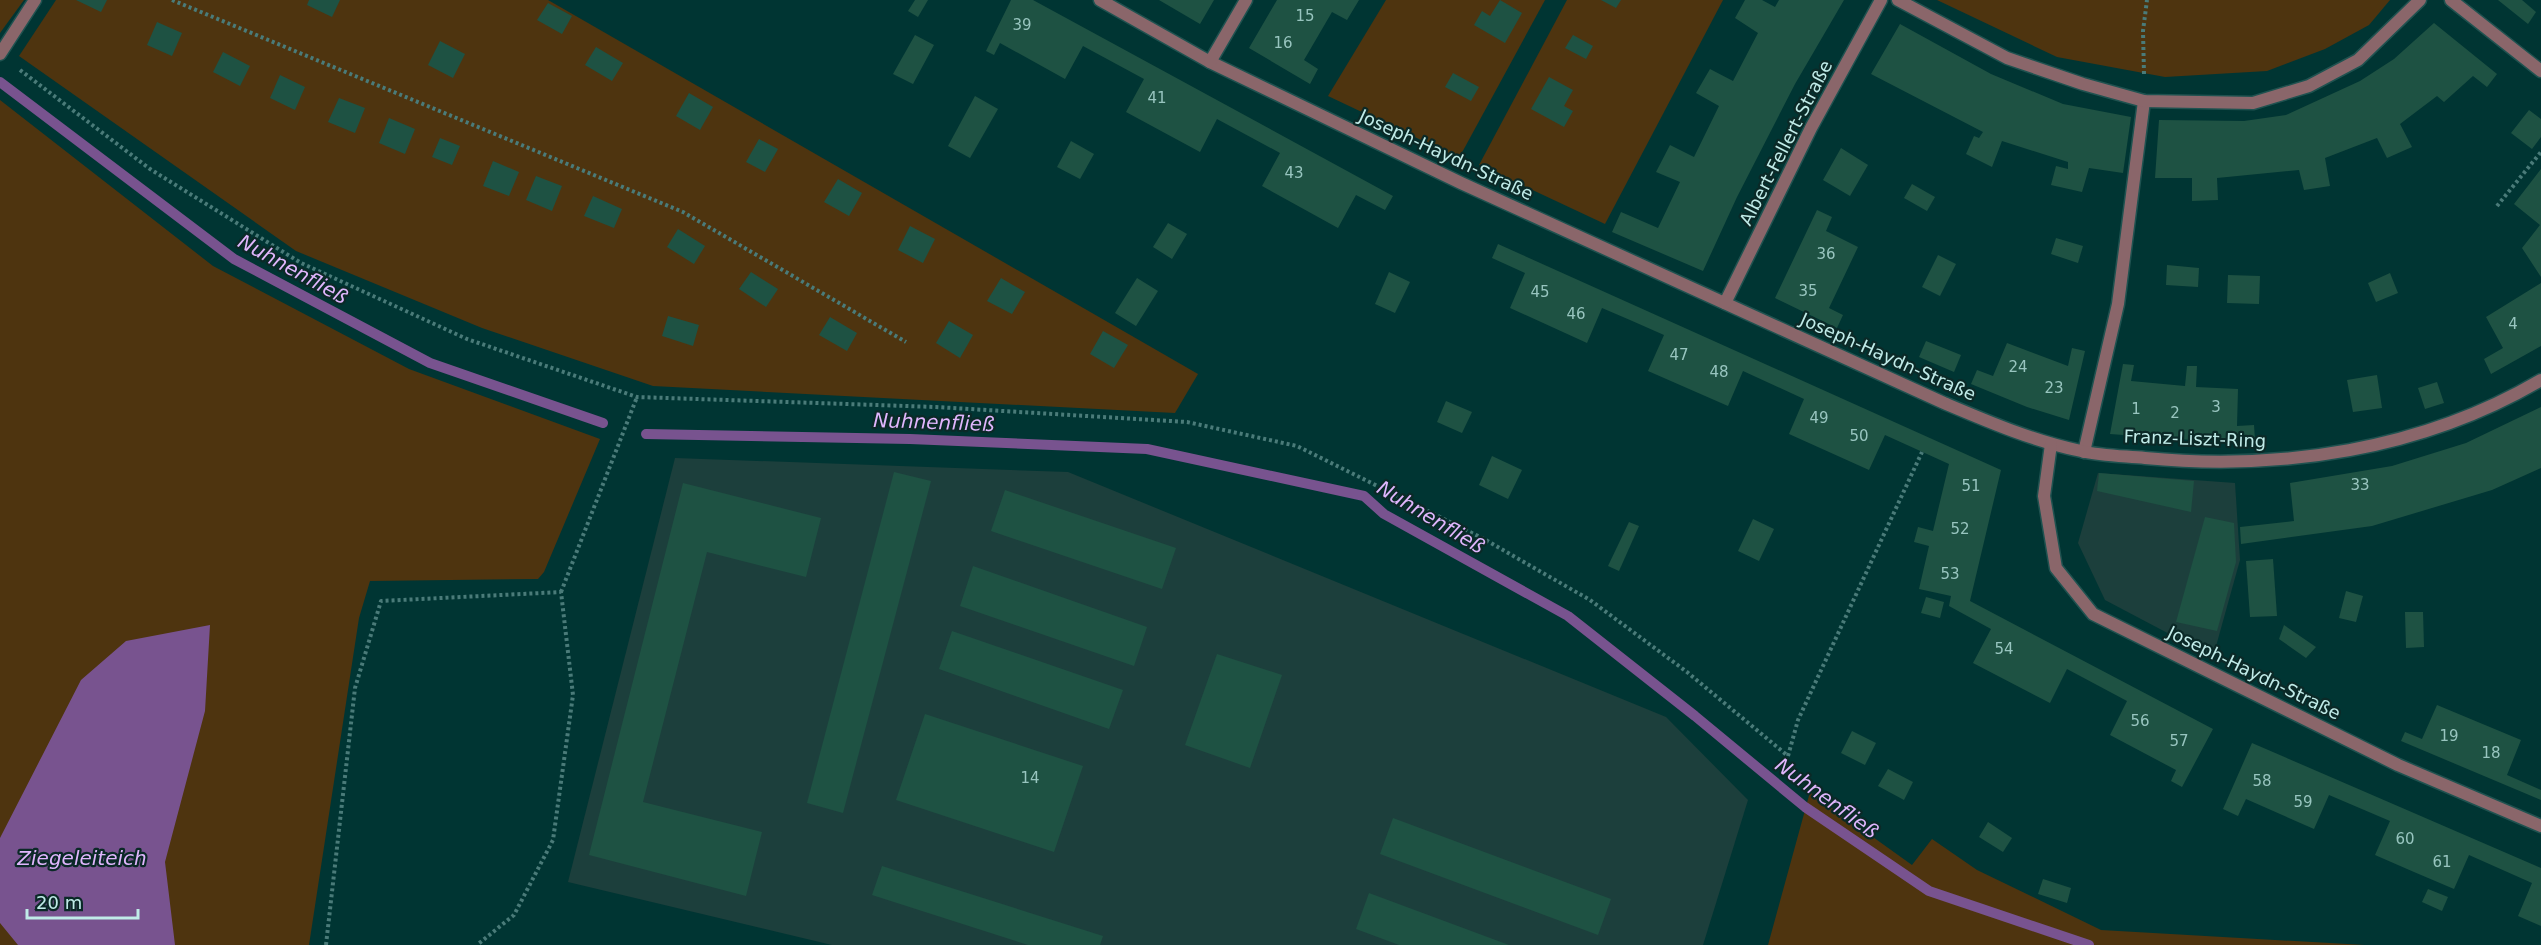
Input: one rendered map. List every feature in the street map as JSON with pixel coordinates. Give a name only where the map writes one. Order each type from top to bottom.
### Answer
[{"type":"street","points":[[0,54],[35,0]]},
{"type":"street","name":"Joseph-Haydn-Straße","points":[[1100,0],[1210,62],[1461,183],[1944,403],[2008,430],[2051,444],[2044,496],[2056,568],[2093,614],[2398,765],[2541,826]]},
{"type":"street","points":[[1210,62],[1246,0]]},
{"type":"street","name":"Albert-Fellert-Straße","points":[[1725,303],[1811,128],[1881,0]]},
{"type":"street","points":[[1898,0],[2007,58],[2083,84],[2144,101],[2253,103],[2309,86],[2358,60],[2420,0]]},
{"type":"street","points":[[2451,0],[2541,71]]},
{"type":"street","points":[[2084,452],[2118,304],[2144,101]]},
{"type":"street","name":"Franz-Liszt-Ring","points":[[2051,444],[2084,452],[2165,460],[2245,462],[2333,454],[2422,434],[2512,397],[2541,380]]},
{"type":"path","points":[[172,0],[683,212],[906,342]]},
{"type":"path","points":[[2144,101],[2143,31],[2147,0]]},
{"type":"path","points":[[19,69],[150,169],[301,263],[467,339],[637,397],[936,407],[1187,422],[1297,446],[1484,539],[1590,600],[1687,672],[1788,756],[1798,720],[1922,452]]},
{"type":"path","points":[[2497,206],[2541,152]]},
{"type":"path","points":[[477,945],[514,915],[553,840],[573,695],[561,592],[637,397]]},
{"type":"path","points":[[326,945],[356,687],[381,601],[561,592]]},
{"type":"shaded area","points":[[0,0],[24,0],[0,33]]},
{"type":"shaded area","points":[[56,0],[548,0],[1198,374],[1175,413],[653,386],[482,328],[296,251],[19,56]]},
{"type":"shaded area","points":[[1386,0],[1545,0],[1459,158],[1328,96]]},
{"type":"shaded area","points":[[1567,0],[1723,0],[1605,224],[1479,165]]},
{"type":"shaded area","points":[[1937,0],[2390,0],[2369,25],[2325,49],[2267,71],[2165,77],[2057,57]]},
{"type":"shaded area","points":[[0,100],[213,266],[409,369],[600,439],[544,572],[538,579],[370,581],[359,618],[309,945],[0,945]]},
{"type":"shaded area","points":[[675,458],[1068,472],[1666,717],[1748,800],[1703,945],[832,945],[568,882]]},
{"type":"shaded area","points":[[2098,473],[2235,483],[2240,560],[2213,657],[2105,600],[2078,543]]},
{"type":"shaded area","points":[[1810,792],[1912,865],[1932,839],[1977,870],[2101,930],[2365,945],[1768,945]]},
{"type":"water","name":"Ziegeleiteich","points":[[210,625],[205,711],[165,862],[175,945],[18,945],[0,923],[0,838],[81,680],[126,641]]},
{"type":"building","points":[[76,0],[107,0],[101,12]]},
{"type":"building","points":[[309,0],[340,0],[332,17],[307,5]]},
{"type":"building","points":[[915,0],[928,0],[918,17],[908,11]]},
{"type":"building","points":[[1011,0],[1033,0],[1393,196],[1385,210],[1356,195],[1338,228],[1262,186],[1280,153],[1217,119],[1200,152],[1126,112],[1144,79],[1083,46],[1065,79],[1000,43],[994,55],[986,51]]},
{"type":"building","points":[[1159,0],[1214,0],[1200,24]]},
{"type":"building","points":[[1277,0],[1359,0],[1347,20],[1332,12],[1304,60],[1318,69],[1310,84],[1249,48]]},
{"type":"building","points":[[1500,0],[1522,13],[1505,43],[1474,25],[1482,11],[1490,16]]},
{"type":"building","points":[[1601,0],[1621,0],[1616,8]]},
{"type":"building","points":[[1745,0],[1762,0],[1775,7],[1779,0],[1844,0],[1795,84],[1737,197],[1703,271],[1612,232],[1621,212],[1658,228],[1680,182],[1656,172],[1670,145],[1694,157],[1719,106],[1696,93],[1710,69],[1733,81],[1758,33],[1735,18]]},
{"type":"building","points":[[2498,0],[2522,0],[2536,12],[2528,24]]},
{"type":"building","points":[[548,3],[572,16],[562,34],[537,20]]},
{"type":"building","points":[[157,22],[182,33],[172,56],[147,45]]},
{"type":"building","points":[[2434,23],[2497,74],[2487,87],[2473,76],[2444,102],[2437,96],[2400,124],[2412,147],[2387,158],[2377,138],[2325,158],[2330,186],[2304,190],[2299,170],[2217,178],[2218,200],[2192,201],[2192,178],[2155,178],[2159,120],[2244,121],[2286,115],[2360,81],[2394,59]]},
{"type":"building","points":[[1900,24],[1991,74],[2063,104],[2131,117],[2123,173],[2089,168],[2082,192],[2051,185],[2056,166],[2068,169],[2068,162],[2002,141],[1992,167],[1966,154],[1974,136],[1979,138],[1983,132],[1871,74]]},
{"type":"building","points":[[915,35],[934,45],[913,84],[893,74]]},
{"type":"building","points":[[1573,35],[1593,46],[1586,59],[1565,48]]},
{"type":"building","points":[[440,41],[465,54],[453,78],[428,65]]},
{"type":"building","points":[[596,47],[623,63],[612,81],[585,65]]},
{"type":"building","points":[[223,52],[250,66],[240,86],[213,72]]},
{"type":"building","points":[[1453,73],[1479,87],[1471,101],[1445,87]]},
{"type":"building","points":[[280,75],[305,87],[295,110],[270,98]]},
{"type":"building","points":[[1549,77],[1573,90],[1564,106],[1573,111],[1564,127],[1531,109]]},
{"type":"building","points":[[689,93],[713,107],[700,130],[676,116]]},
{"type":"building","points":[[975,96],[998,109],[970,158],[948,146]]},
{"type":"building","points":[[339,98],[365,108],[355,133],[328,122]]},
{"type":"building","points":[[2529,110],[2541,119],[2541,137],[2532,149],[2511,133]]},
{"type":"building","points":[[389,118],[415,129],[405,154],[379,143]]},
{"type":"building","points":[[440,138],[460,146],[452,165],[432,157]]},
{"type":"building","points":[[759,139],[778,149],[765,172],[746,162]]},
{"type":"building","points":[[1071,141],[1094,154],[1080,179],[1057,167]]},
{"type":"building","points":[[1841,148],[1868,165],[1850,196],[1823,180]]},
{"type":"building","points":[[493,161],[519,172],[509,196],[483,186]]},
{"type":"building","points":[[2541,169],[2541,277],[2522,248],[2540,225],[2514,204]]},
{"type":"building","points":[[536,176],[562,186],[552,211],[526,200]]},
{"type":"building","points":[[838,179],[862,193],[849,216],[824,202]]},
{"type":"building","points":[[1912,184],[1935,197],[1927,211],[1904,198]]},
{"type":"building","points":[[593,196],[622,209],[614,228],[584,216]]},
{"type":"building","points":[[1817,210],[1832,217],[1826,231],[1858,247],[1829,308],[1843,315],[1837,328],[1775,298]]},
{"type":"building","points":[[1168,223],[1187,234],[1172,259],[1153,247]]},
{"type":"building","points":[[910,226],[935,239],[923,263],[898,250]]},
{"type":"building","points":[[678,229],[705,246],[694,264],[667,247]]},
{"type":"building","points":[[2056,238],[2083,246],[2078,263],[2051,254]]},
{"type":"building","points":[[1498,244],[2001,470],[1970,601],[2213,729],[2182,787],[2171,781],[2176,770],[2110,735],[2127,701],[2067,669],[2050,703],[1973,663],[1991,629],[1949,606],[1951,596],[1919,589],[1929,546],[1914,542],[1918,527],[1933,531],[1949,464],[1885,435],[1869,470],[1789,434],[1804,399],[1743,371],[1728,406],[1648,371],[1664,335],[1602,308],[1587,343],[1510,308],[1525,273],[1492,258]]},
{"type":"building","points":[[1938,255],[1956,264],[1940,296],[1922,287]]},
{"type":"building","points":[[2167,265],[2199,268],[2198,287],[2166,285]]},
{"type":"building","points":[[751,272],[778,289],[766,307],[739,289]]},
{"type":"building","points":[[1389,272],[1410,282],[1395,313],[1375,304]]},
{"type":"building","points":[[2390,273],[2398,293],[2376,302],[2368,283]]},
{"type":"building","points":[[2228,275],[2260,276],[2259,304],[2227,303]]},
{"type":"building","points":[[1001,278],[1025,292],[1012,314],[987,301]]},
{"type":"building","points":[[1137,278],[1158,291],[1136,326],[1115,313]]},
{"type":"building","points":[[2541,283],[2541,346],[2491,374],[2484,359],[2503,348],[2486,317]]},
{"type":"building","points":[[668,316],[699,325],[693,346],[662,336]]},
{"type":"building","points":[[830,317],[857,333],[847,351],[819,335]]},
{"type":"building","points":[[949,321],[973,335],[960,358],[936,343]]},
{"type":"building","points":[[1103,331],[1128,345],[1114,368],[1090,354]]},
{"type":"building","points":[[1926,341],[1961,355],[1954,372],[1919,357]]},
{"type":"building","points":[[2007,343],[2068,366],[2072,348],[2085,351],[2069,420],[2027,407],[1971,384],[1977,370],[1993,376]]},
{"type":"building","points":[[2123,364],[2134,365],[2131,381],[2185,386],[2187,366],[2197,366],[2196,387],[2238,389],[2237,426],[2254,425],[2255,440],[2192,440],[2110,434]]},
{"type":"building","points":[[2377,375],[2382,408],[2353,412],[2347,380]]},
{"type":"building","points":[[2437,382],[2444,403],[2425,409],[2418,388]]},
{"type":"building","points":[[1446,401],[1472,412],[1462,433],[1437,422]]},
{"type":"building","points":[[2541,407],[2541,468],[2492,490],[2372,526],[2241,544],[2240,527],[2294,521],[2290,483],[2392,466],[2466,443]]},
{"type":"building","points":[[1492,456],[1522,470],[1508,499],[1479,485]]},
{"type":"building","points":[[894,472],[931,481],[843,813],[807,803]]},
{"type":"building","points":[[2099,473],[2194,481],[2191,512],[2097,491]]},
{"type":"building","points":[[683,483],[821,518],[806,577],[707,552],[643,802],[762,832],[746,896],[589,855]]},
{"type":"building","points":[[1005,490],[1176,548],[1162,589],[991,531]]},
{"type":"building","points":[[2205,517],[2234,523],[2236,562],[2217,631],[2176,622]]},
{"type":"building","points":[[1753,519],[1774,529],[1759,561],[1738,551]]},
{"type":"building","points":[[1629,522],[1639,526],[1619,571],[1608,566]]},
{"type":"building","points":[[2273,559],[2277,616],[2250,617],[2246,561]]},
{"type":"building","points":[[973,566],[1147,627],[1134,666],[960,606]]},
{"type":"building","points":[[2346,591],[2363,596],[2356,622],[2339,618]]},
{"type":"building","points":[[1926,597],[1944,602],[1940,618],[1921,613]]},
{"type":"building","points":[[2405,612],[2423,612],[2424,647],[2406,648]]},
{"type":"building","points":[[2284,625],[2316,647],[2306,658],[2279,639]]},
{"type":"building","points":[[952,631],[1123,690],[1109,729],[939,669]]},
{"type":"building","points":[[1217,654],[1282,675],[1250,768],[1185,745]]},
{"type":"building","points":[[2437,705],[2521,740],[2507,775],[2541,790],[2541,800],[2401,741],[2405,732],[2422,739]]},
{"type":"building","points":[[925,714],[1083,766],[1054,852],[896,800]]},
{"type":"building","points":[[1852,731],[1876,743],[1865,765],[1841,753]]},
{"type":"building","points":[[2252,743],[2541,868],[2541,926],[2518,916],[2532,883],[2469,855],[2454,889],[2414,872],[2375,855],[2390,821],[2329,795],[2314,829],[2246,799],[2238,816],[2223,809]]},
{"type":"building","points":[[1888,769],[1913,782],[1904,800],[1878,786]]},
{"type":"building","points":[[1393,818],[1611,899],[1598,935],[1380,854]]},
{"type":"building","points":[[1988,822],[2012,838],[2003,852],[1979,837]]},
{"type":"building","points":[[882,866],[1103,936],[1100,945],[1028,945],[872,895]]},
{"type":"building","points":[[2043,879],[2071,888],[2067,903],[2038,894]]},
{"type":"building","points":[[2428,889],[2448,897],[2442,911],[2422,902]]},
{"type":"building","points":[[1369,893],[1509,945],[1399,945],[1356,929]]},
{"type":"waterway","name":"Nuhnenfließ","points":[[0,82],[234,259],[430,363],[603,423]]},
{"type":"waterway","name":"Nuhnenfließ","points":[[646,434],[910,439],[1147,449],[1364,496],[1384,514],[1568,616],[1695,716],[1805,807],[1929,891],[2089,945]]}]
